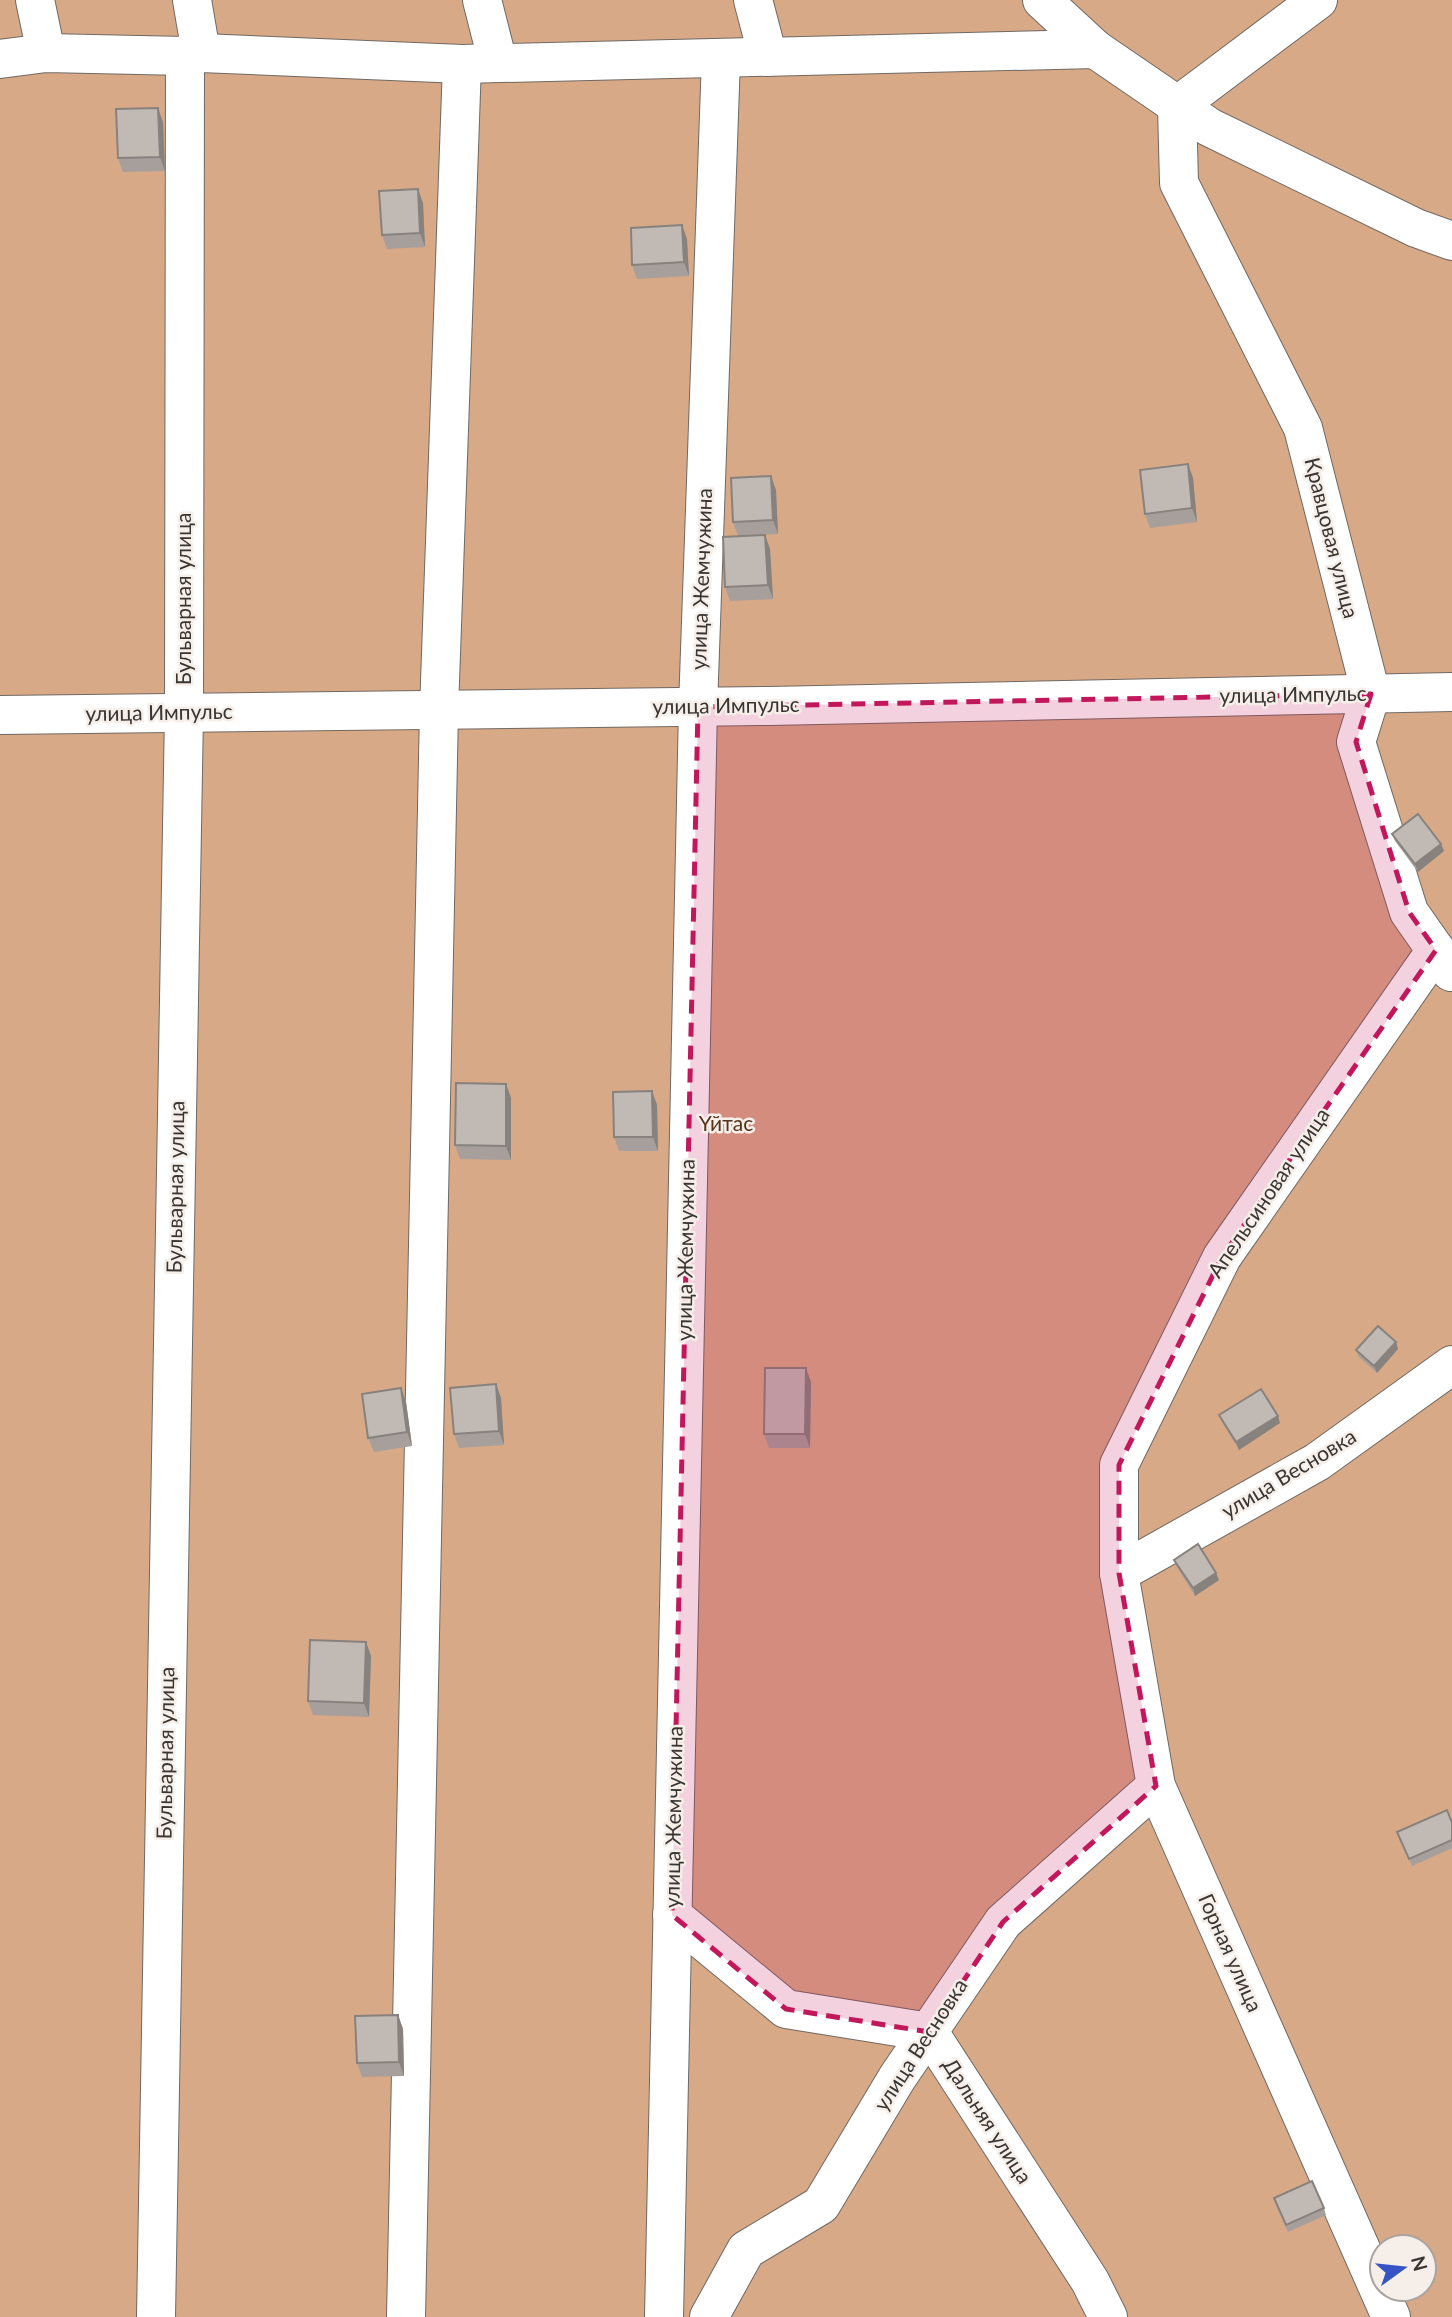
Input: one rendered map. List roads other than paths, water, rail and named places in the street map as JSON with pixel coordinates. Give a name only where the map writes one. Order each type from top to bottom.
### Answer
[{"type":"street","points":[[35,0],[46,53]]},
{"type":"street","name":"Бульварная улица","points":[[156,2317],[184,713],[192,0]]},
{"type":"street","points":[[406,2317],[439,710],[482,0]]},
{"type":"street","points":[[753,0],[768,57]]},
{"type":"street","points":[[1042,0],[1095,49],[1209,127],[1416,228],[1452,241]]},
{"type":"street","points":[[1177,106],[1318,0]]},
{"type":"street","points":[[0,59],[46,53],[480,63],[1095,49]]},
{"type":"street","name":"улица Жемчужина","points":[[664,2317],[698,707],[721,58]]},
{"type":"street","name":"Кравцовая улица","points":[[1177,106],[1179,183],[1303,428],[1371,694]]},
{"type":"street","name":"улица Импульс","points":[[0,715],[698,707],[1452,692]]},
{"type":"street","points":[[1371,694],[1356,742],[1409,912],[1444,962]]},
{"type":"street","name":"Апельсиновая улица","points":[[1119,1573],[1119,1465],[1222,1257],[1444,962]]},
{"type":"street","name":"улица Весновка","points":[[1119,1573],[1317,1462],[1452,1365]]},
{"type":"street","name":"Горная улица","points":[[1119,1573],[1156,1786],[1391,2317]]},
{"type":"street","name":"улица Весновка","points":[[709,2317],[746,2250],[821,2205],[929,2032],[1003,1922],[1156,1786]]},
{"type":"street","points":[[672,1915],[786,2009],[929,2032]]},
{"type":"street","name":"Дальняя улица","points":[[929,2032],[1090,2281],[1108,2317]]},
{"type":"park label","name":"Үйтас","points":[[726,1124]]}]
